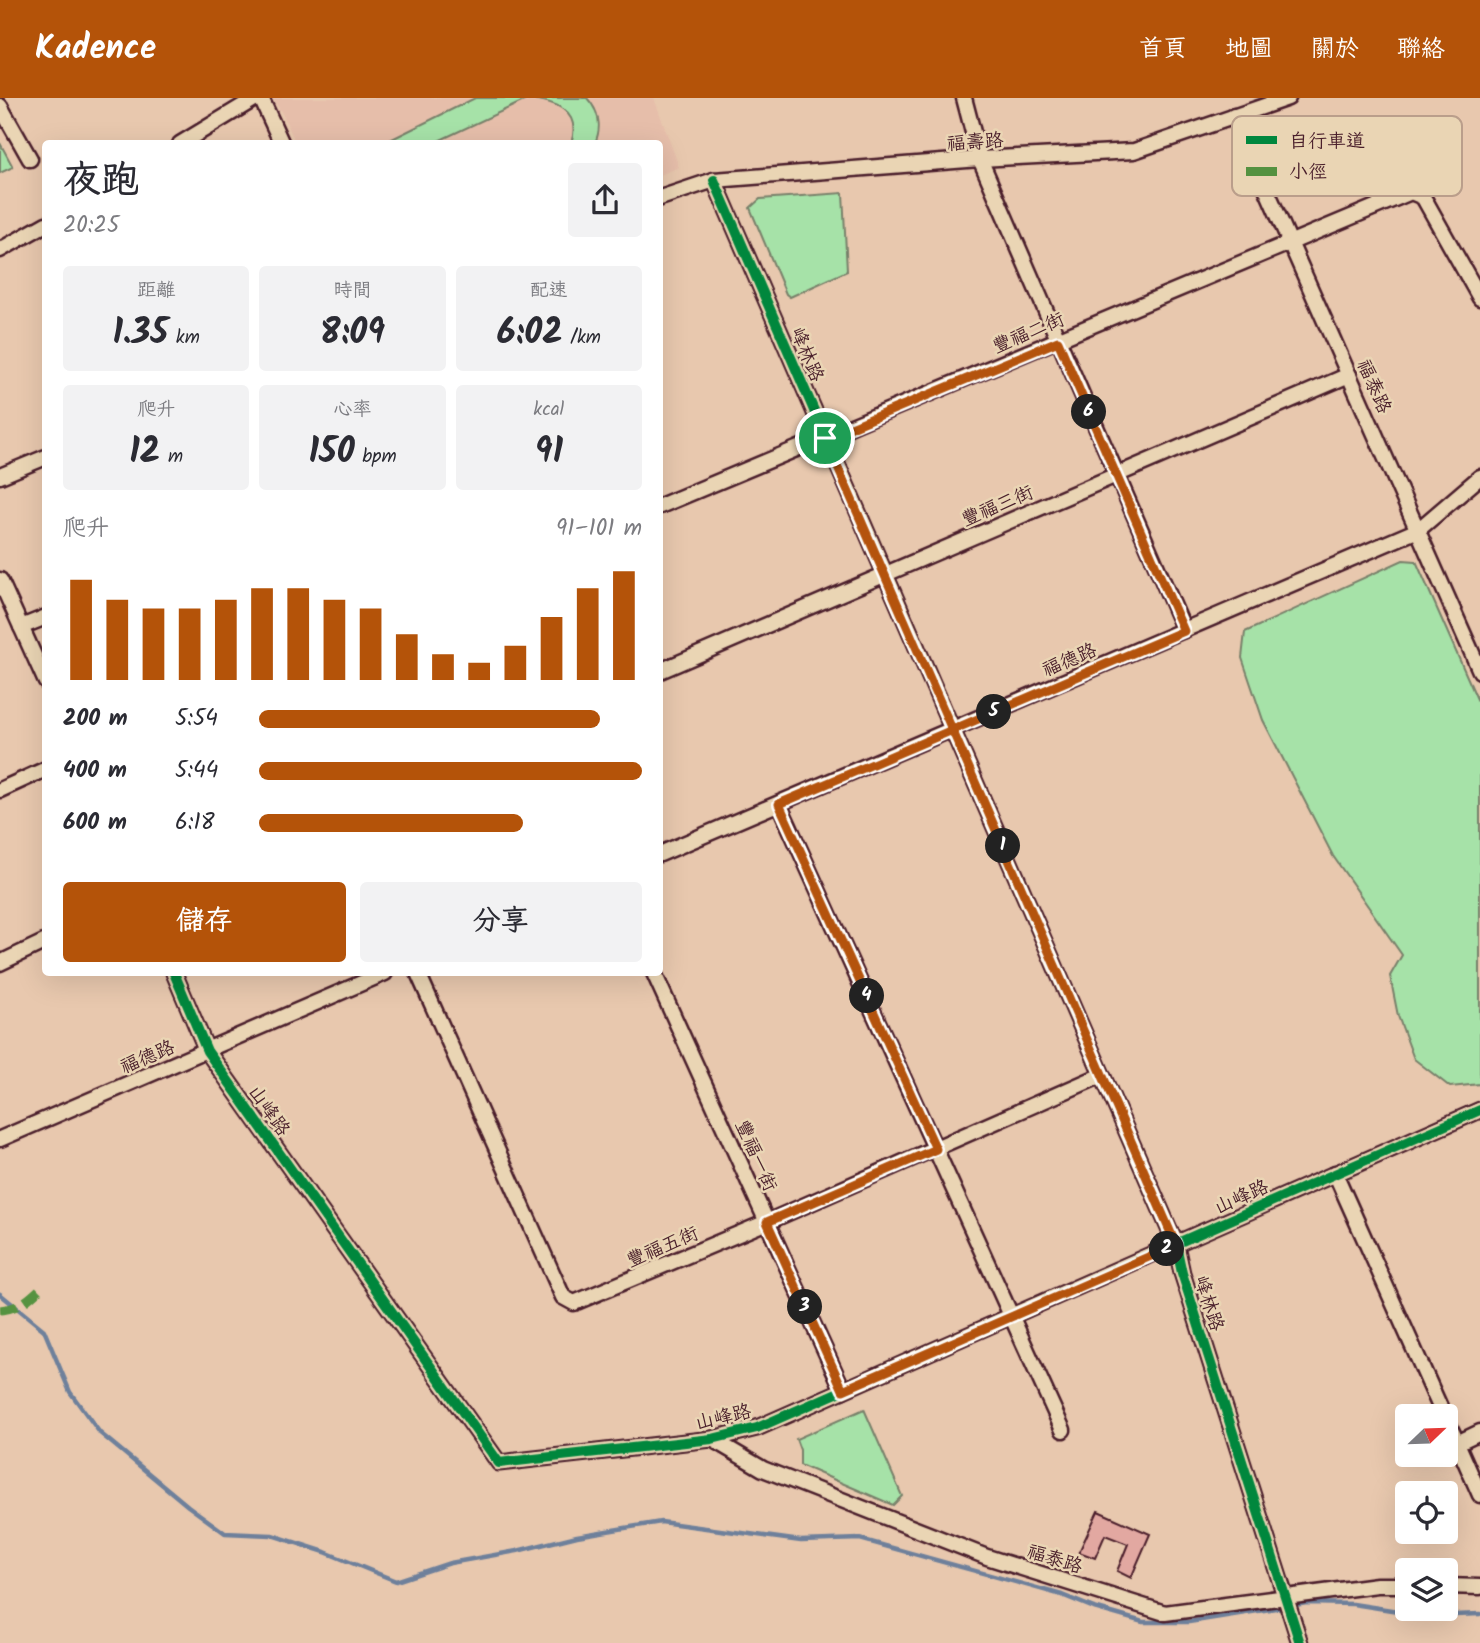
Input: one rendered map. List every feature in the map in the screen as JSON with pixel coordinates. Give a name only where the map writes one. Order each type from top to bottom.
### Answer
[{"type":"street","points":[[187,140],[256,98]]},
{"type":"street","points":[[261,98],[280,140]]},
{"type":"street","points":[[964,98],[980,159],[1184,631]]},
{"type":"street","name":"福壽路","points":[[1234,116],[1289,98]]},
{"type":"street","points":[[0,106],[30,159]]},
{"type":"street","name":"福壽路","points":[[663,197],[714,180],[980,159],[1134,151],[1232,117]]},
{"type":"street","name":"峰林路","points":[[714,180],[1176,1245],[1182,1273],[1300,1643]]},
{"type":"street","name":"福泰路","points":[[1270,196],[1480,671]]},
{"type":"street","name":"豐福二街","points":[[663,505],[1402,196]]},
{"type":"street","name":"豐福二街","points":[[1421,196],[1480,298]]},
{"type":"street","points":[[0,250],[42,226]]},
{"type":"street","name":"豐福三街","points":[[663,670],[1349,375]]},
{"type":"street","points":[[0,476],[42,459]]},
{"type":"street","name":"福德路","points":[[663,853],[1418,530],[1480,477]]},
{"type":"street","points":[[0,580],[42,673]]},
{"type":"street","points":[[21,627],[42,619]]},
{"type":"street","points":[[0,790],[42,771]]},
{"type":"street","points":[[779,804],[1063,1430]]},
{"type":"street","points":[[0,963],[42,943]]},
{"type":"street","name":"山峰路","points":[[175,976],[206,1051],[499,1463],[712,1439],[757,1428],[1480,1110]]},
{"type":"street","name":"福德路","points":[[0,1139],[378,976]]},
{"type":"street","name":"豐福五街","points":[[419,976],[563,1297],[569,1301],[580,1302],[1102,1075]]},
{"type":"street","name":"豐福一街","points":[[655,976],[843,1390]]},
{"type":"street","points":[[1335,1173],[1439,1404]]},
{"type":"street","points":[[1458,1443],[1480,1433]]},
{"type":"street","name":"福泰路","points":[[712,1439],[763,1469],[975,1553],[1165,1613],[1377,1585],[1395,1585]]},
{"type":"street","points":[[1458,1445],[1480,1495]]},
{"type":"street","points":[[1458,1586],[1480,1587]]},
{"type":"shaded area","points":[[272,98],[654,98],[679,167],[663,174],[663,140],[295,140]]},
{"type":"green space","points":[[475,98],[587,98],[598,119],[596,140],[572,140],[573,123],[564,110],[548,102],[528,99],[440,140],[390,140]]},
{"type":"green space","points":[[0,143],[13,167],[0,173]]},
{"type":"green space","points":[[843,193],[847,271],[790,297],[786,294],[750,208],[760,199]]},
{"type":"green space","points":[[1403,560],[1416,561],[1480,706],[1480,1084],[1450,1087],[1414,1059],[1398,1016],[1390,976],[1402,955],[1333,856],[1263,720],[1242,658],[1245,632]]},
{"type":"green space","points":[[864,1409],[902,1496],[893,1505],[800,1465],[800,1450],[796,1439]]},
{"type":"building","points":[[1098,1511],[1150,1534],[1131,1578],[1117,1571],[1128,1544],[1105,1535],[1095,1558],[1079,1552]]},
{"type":"waterway","points":[[0,1294],[44,1330],[70,1392],[100,1433],[225,1533],[272,1535],[325,1552],[396,1581],[450,1563],[517,1551],[577,1536],[661,1522],[801,1541],[860,1539],[1062,1595],[1094,1608],[1143,1622],[1189,1622],[1307,1603],[1353,1604],[1430,1616],[1480,1614]]},
{"type":"marked path","points":[[0,1310],[19,1305],[45,1284]]},
{"type":"cycle path","points":[[714,180],[1176,1245],[1182,1273],[1300,1643]]},
{"type":"cycle path","points":[[175,976],[207,1051],[499,1463],[712,1439],[757,1428],[1480,1110]]},
{"type":"route","points":[[825,438],[886,574],[953,730],[1176,1245],[843,1390],[767,1222],[936,1149],[779,804],[953,730],[1184,631],[1058,341],[825,438]]}]
